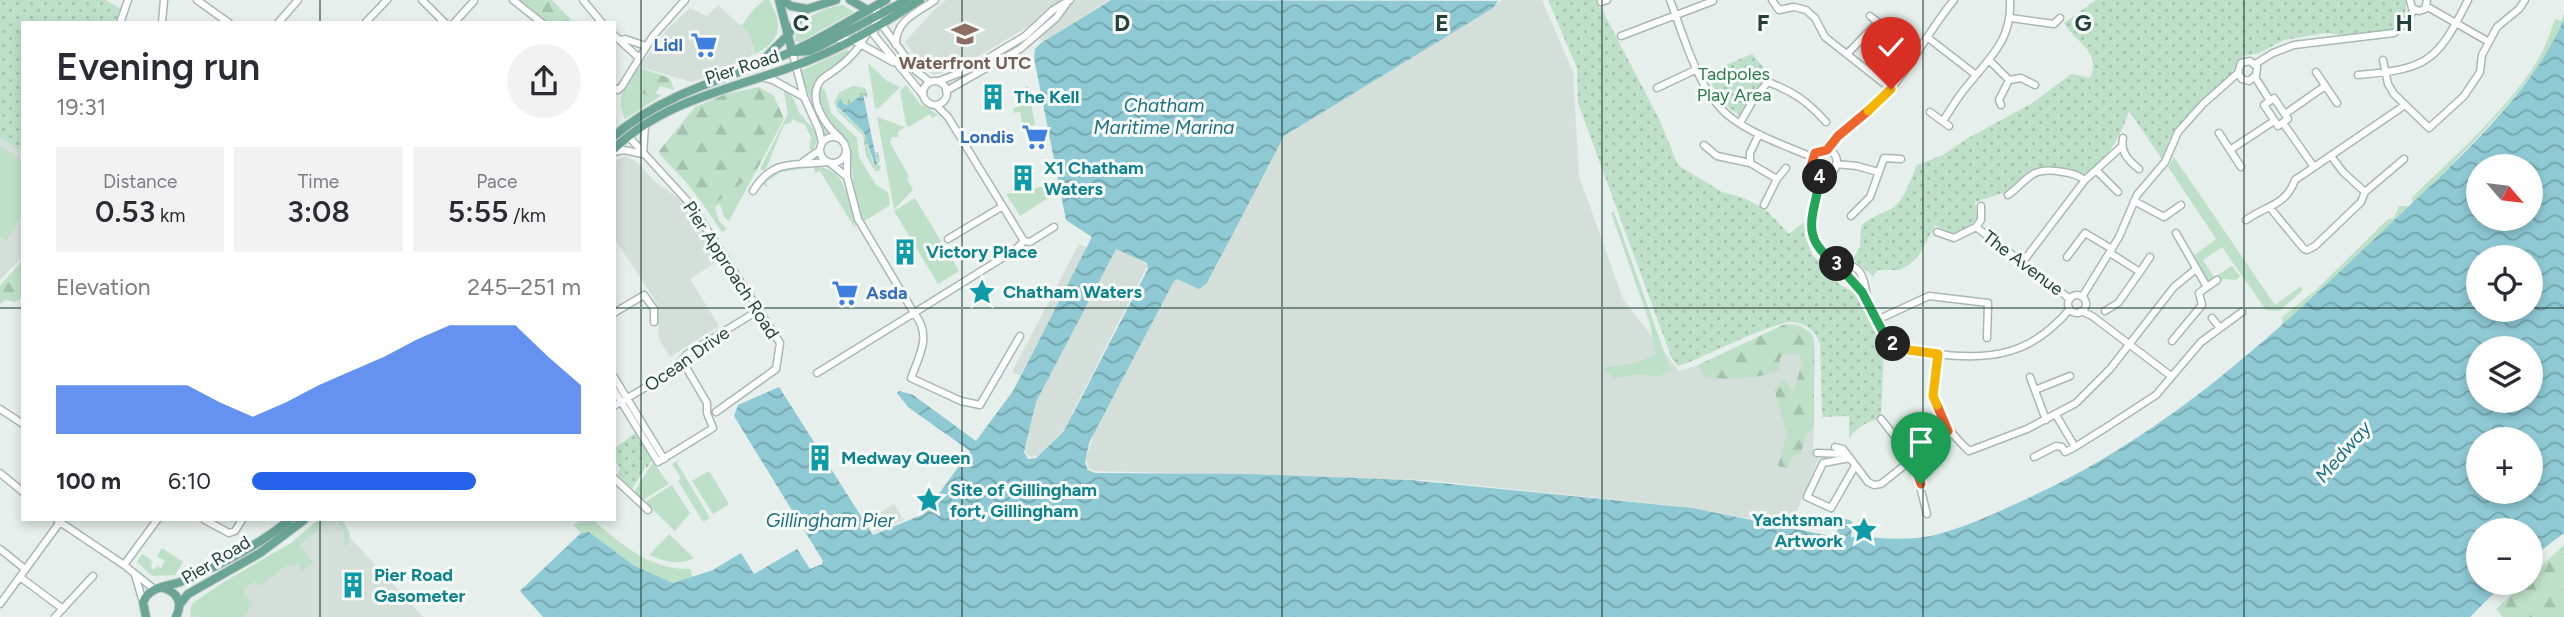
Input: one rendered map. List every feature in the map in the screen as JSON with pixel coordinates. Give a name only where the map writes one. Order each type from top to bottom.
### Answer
[{"type":"main road","points":[[781,0],[791,6],[836,0]]},
{"type":"main road","points":[[781,0],[792,51],[809,51],[874,25],[907,0]]},
{"type":"main road","points":[[850,0],[868,10],[874,25]]},
{"type":"main road","name":"Pier Road","points":[[616,134],[628,123],[671,98],[792,51],[886,0]]},
{"type":"main road","name":"Pier Road","points":[[616,149],[628,136],[685,103],[857,42],[874,25],[920,0]]},
{"type":"main road","points":[[758,64],[814,5]]},
{"type":"main road","name":"Pier Road","points":[[159,588],[230,558],[289,521]]},
{"type":"main road","name":"Pier Road","points":[[179,612],[188,594],[260,553],[303,521]]},
{"type":"main road","points":[[135,617],[144,612],[159,588],[174,593],[179,612]]},
{"type":"street","points":[[121,21],[128,0]]},
{"type":"street","points":[[162,21],[164,0]]},
{"type":"street","points":[[197,0],[226,21]]},
{"type":"street","points":[[280,21],[298,0]]},
{"type":"street","points":[[367,21],[387,0]]},
{"type":"street","points":[[422,0],[442,21]]},
{"type":"street","points":[[513,0],[539,21]]},
{"type":"street","points":[[583,0],[600,21]]},
{"type":"street","points":[[616,89],[646,46],[685,0]]},
{"type":"street","points":[[896,45],[896,36],[902,23],[935,0]]},
{"type":"street","points":[[1670,0],[1697,69],[1717,104],[1759,134],[1812,157]]},
{"type":"street","points":[[1772,0],[1779,10],[1794,6],[1806,10],[1815,18],[1825,37],[1891,89]]},
{"type":"street","points":[[1930,112],[1946,123],[2006,34],[2011,18],[2010,0]]},
{"type":"street","points":[[2410,0],[2414,10]]},
{"type":"street","points":[[2358,75],[2417,66],[2441,47],[2468,0]]},
{"type":"street","points":[[2383,60],[2388,84],[2429,128],[2464,96],[2480,72],[2482,55],[2497,27],[2519,9],[2525,0]]},
{"type":"street","points":[[456,21],[474,1]]},
{"type":"street","points":[[874,25],[896,45],[916,72],[930,82],[939,82],[962,73],[1012,45],[1032,31],[1057,7],[1069,1]]},
{"type":"street","points":[[948,117],[944,100],[947,91],[1015,52],[1056,18],[1069,1]]},
{"type":"street","points":[[1620,36],[1713,1]]},
{"type":"street","points":[[1827,150],[1838,136],[1891,89],[1950,1]]},
{"type":"street","points":[[2414,10],[2422,10],[2426,3],[2489,42]]},
{"type":"street","points":[[877,5],[874,35],[928,102],[936,104],[948,117],[1024,241],[1030,242],[1054,227]]},
{"type":"street","points":[[2255,64],[2294,45],[2394,33],[2414,10]]},
{"type":"street","points":[[1847,54],[1881,24],[1870,16]]},
{"type":"street","points":[[2011,18],[2054,24],[2060,18]]},
{"type":"street","points":[[616,36],[639,58]]},
{"type":"street","points":[[1927,37],[1976,75]]},
{"type":"street","points":[[834,39],[857,42],[895,63]]},
{"type":"street","points":[[621,40],[646,46]]},
{"type":"street","points":[[857,42],[844,63],[822,79],[817,88],[817,101],[829,128],[845,144],[847,177],[858,219],[923,326],[925,335],[911,378],[961,401],[980,405],[1020,336]]},
{"type":"street","points":[[1012,45],[1015,52]]},
{"type":"street","points":[[792,51],[804,97],[819,130],[822,157],[847,177]]},
{"type":"street","points":[[1989,60],[2009,80]]},
{"type":"street","points":[[2244,61],[2255,64],[2255,77],[2245,80],[2238,73],[2238,66],[2244,61]]},
{"type":"street","points":[[1657,88],[1697,69]]},
{"type":"street","points":[[2316,72],[2337,103]]},
{"type":"street","points":[[2171,376],[2092,316],[2083,308],[2082,297],[2111,251],[2134,201],[2144,185],[2165,162],[2173,141],[2185,122],[2238,73]]},
{"type":"street","points":[[762,76],[804,97]]},
{"type":"street","points":[[2255,77],[2270,101]]},
{"type":"street","points":[[2009,80],[2021,78],[2035,85]]},
{"type":"street","points":[[2001,105],[1999,100],[2009,80]]},
{"type":"street","points":[[923,95],[924,88],[930,82]]},
{"type":"street","points":[[939,82],[947,91]]},
{"type":"street","points":[[1740,123],[1755,97],[1768,82],[1791,91],[1810,104],[1826,122]]},
{"type":"street","points":[[2285,114],[2326,86]]},
{"type":"street","points":[[2274,98],[2288,119],[2278,126],[2264,105],[2270,101],[2274,98]]},
{"type":"street","points":[[936,104],[944,100]]},
{"type":"street","points":[[2246,220],[2260,210],[2271,209],[2291,191],[2295,180],[2405,105]]},
{"type":"street","points":[[2230,150],[2274,121]]},
{"type":"street","points":[[628,123],[628,136]]},
{"type":"street","points":[[2283,123],[2314,167]]},
{"type":"street","points":[[616,151],[643,154],[645,125]]},
{"type":"street","points":[[2219,132],[2241,167]]},
{"type":"street","points":[[1750,163],[1750,153],[1759,134]]},
{"type":"street","name":"Pier Approach Road","points":[[628,136],[691,205],[780,343],[776,369],[716,412]]},
{"type":"street","points":[[803,162],[830,137],[840,138]]},
{"type":"street","points":[[2022,262],[2085,180],[2121,147],[2123,138]]},
{"type":"street","points":[[1704,145],[1717,156],[1750,163],[1777,179]]},
{"type":"street","points":[[2121,147],[2139,169]]},
{"type":"street","points":[[1820,150],[1827,150],[1835,156],[1836,164],[1831,173],[1820,175],[1811,166],[1812,157],[1820,150]]},
{"type":"street","points":[[753,191],[760,180],[773,170],[803,162],[841,161],[846,151]]},
{"type":"street","points":[[2330,156],[2365,192]]},
{"type":"street","points":[[1851,216],[1870,197],[1884,158],[1901,159]]},
{"type":"street","points":[[2271,209],[2307,250],[2315,246],[2361,202],[2365,192],[2404,159]]},
{"type":"street","points":[[1836,164],[1878,172]]},
{"type":"street","points":[[1764,205],[1777,179],[1786,168]]},
{"type":"street","points":[[2008,195],[2035,173],[2045,169],[2070,173],[2085,180]]},
{"type":"street","points":[[2097,171],[2118,192]]},
{"type":"street","points":[[1820,175],[1810,227],[1817,245],[1841,267],[1867,299],[1885,336],[1897,346],[1965,357],[1985,357],[2010,352],[2043,336],[2070,309],[2070,299],[2074,296],[2082,297]]},
{"type":"street","points":[[2134,201],[2164,217],[2181,205]]},
{"type":"street","points":[[948,239],[1003,206]]},
{"type":"street","name":"The Avenue","points":[[1937,232],[1954,239],[1976,227],[1981,220],[1981,206]]},
{"type":"street","name":"The Avenue","points":[[1976,227],[2070,299]]},
{"type":"street","points":[[2067,257],[2085,233],[2140,272]]},
{"type":"street","points":[[2176,233],[2207,287]]},
{"type":"street","points":[[817,373],[1016,250],[1024,241]]},
{"type":"street","points":[[1829,257],[1849,263],[1857,269],[1865,280],[1867,299]]},
{"type":"street","points":[[2105,312],[2118,303],[2150,257]]},
{"type":"street","points":[[1938,354],[1933,396],[1948,431],[1969,451],[2027,429],[2076,403],[2129,344],[2174,287],[2196,270]]},
{"type":"street","points":[[2172,341],[2202,305],[2199,293],[2217,280]]},
{"type":"street","points":[[616,312],[643,295],[654,309],[654,322]]},
{"type":"street","points":[[1877,320],[1929,296],[1988,303],[1987,338]]},
{"type":"street","points":[[2070,309],[2077,313],[2083,308]]},
{"type":"street","name":"Ocean Drive","points":[[616,406],[673,371],[687,354],[760,310]]},
{"type":"street","points":[[2034,457],[2056,446],[2062,447],[2065,452],[2075,447],[2156,395],[2201,342],[2242,312]]},
{"type":"street","points":[[2212,318],[2220,328]]},
{"type":"street","points":[[616,381],[625,400],[664,459],[713,428],[707,413],[707,403],[683,362]]},
{"type":"street","points":[[2035,390],[2070,376]]},
{"type":"street","points":[[2030,377],[2046,420]]},
{"type":"street","points":[[616,392],[625,400]]},
{"type":"street","points":[[0,409],[21,423]]},
{"type":"street","points":[[2056,415],[2075,447]]},
{"type":"street","points":[[1881,419],[1913,459],[1921,484],[1922,503],[1927,514]]},
{"type":"street","points":[[1835,447],[1843,449],[1874,485],[1881,484],[1948,431]]},
{"type":"street","points":[[1817,453],[1849,456]]},
{"type":"street","points":[[1849,456],[1823,463],[1807,498],[1831,508],[1855,466]]},
{"type":"street","points":[[0,473],[21,490]]},
{"type":"street","points":[[616,480],[648,510]]},
{"type":"street","points":[[616,489],[621,484]]},
{"type":"street","points":[[0,604],[61,521],[135,575],[159,588]]},
{"type":"street","points":[[124,565],[156,521]]},
{"type":"street","points":[[207,521],[229,533],[235,531],[241,521]]},
{"type":"street","points":[[0,549],[26,569]]},
{"type":"street","points":[[135,575],[144,612]]},
{"type":"street","points":[[55,617],[93,576]]},
{"type":"street","points":[[20,577],[63,609]]},
{"type":"shaded area","name":"Waterfront UTC","points":[[946,0],[1109,0],[1043,42],[1029,26],[959,68],[934,75],[922,69],[905,42]]},
{"type":"shaded area","points":[[1503,0],[1542,0],[1573,72],[1579,176],[1623,299],[1679,371],[1787,324],[1800,325],[1812,334],[1815,350],[1813,448],[1818,459],[1791,526],[1677,506],[1425,480],[1095,471],[1089,468],[1086,460],[1094,433],[1070,420],[1065,429],[1037,456],[1026,454],[1036,401],[1041,393],[1018,380],[1020,376],[1042,388],[1109,261],[1087,248],[1089,244],[1112,256],[1116,246],[1148,265],[1071,415],[1097,428],[1175,279],[1208,282],[1286,135]]},
{"type":"shaded area","points":[[718,5],[749,33],[754,54],[716,74],[692,82],[639,67],[669,27],[690,8],[707,16]]},
{"type":"shaded area","points":[[0,138],[21,151],[21,258],[0,280]]},
{"type":"shaded area","points":[[625,156],[637,162],[653,180],[683,202],[721,259],[690,279],[719,326],[670,357],[659,339],[657,303],[616,241],[616,161]]},
{"type":"shaded area","points":[[1079,244],[1087,248],[1020,376],[1012,372]]},
{"type":"shaded area","points":[[894,504],[904,520],[875,532],[868,520]]},
{"type":"shaded area","points":[[317,521],[335,521],[423,617],[190,617],[193,603],[291,543]]},
{"type":"green space","points":[[0,0],[105,0],[120,8],[116,21],[21,21],[21,151],[0,138]]},
{"type":"green space","points":[[520,0],[552,0],[572,21],[546,21]]},
{"type":"green space","points":[[764,0],[769,0],[774,9],[777,32],[770,44],[755,54],[749,33],[741,26]]},
{"type":"green space","points":[[1548,0],[1597,0],[1659,119],[1678,165],[1722,192],[1744,198],[1766,210],[1789,234],[1804,222],[1805,236],[1812,254],[1840,285],[1858,294],[1884,347],[1881,419],[1863,425],[1849,438],[1849,416],[1822,417],[1820,344],[1813,331],[1801,324],[1791,322],[1769,328],[1678,366],[1672,359],[1578,103],[1577,68]]},
{"type":"green space","points":[[2096,0],[2407,0],[2404,19],[2394,29],[2342,35],[2326,33],[2284,40],[2259,53],[2243,56],[2237,62],[2233,73],[2181,123],[2170,138],[2162,159],[2129,111],[2112,148],[2083,176],[2045,166],[2034,171],[2007,192],[1975,202],[1977,218],[1971,225],[1953,234],[1935,225],[1918,257],[1899,270],[1878,270],[1873,276],[1853,259],[1860,247],[1861,226],[1899,202],[1917,165],[1943,155],[2034,102],[2071,74],[2090,78],[2093,61],[2090,54],[2064,23]]},
{"type":"green space","points":[[843,5],[854,12],[800,42],[795,41],[796,34],[805,21],[820,12]]},
{"type":"green space","points":[[2564,13],[2554,42],[2527,80],[2489,125],[2395,221],[2283,324],[2282,317],[2317,289],[2388,219],[2394,218],[2399,206],[2409,206],[2412,197],[2502,108],[2532,69],[2545,46],[2555,19],[2561,21]]},
{"type":"green space","points":[[847,50],[851,53],[822,76],[813,89],[816,109],[828,133],[823,134],[800,71]]},
{"type":"green space","name":"Tadpoles Play Area","points":[[1752,54],[1763,67],[1763,82],[1752,94],[1740,116],[1719,100],[1707,73]]},
{"type":"green space","points":[[868,63],[887,81],[900,87],[878,109],[875,108]]},
{"type":"green space","points":[[637,67],[670,78],[674,90],[660,86],[654,97],[650,97],[626,85]]},
{"type":"green space","points":[[626,85],[650,97],[662,95],[625,119],[621,102]]},
{"type":"green space","points":[[906,85],[920,104],[937,114],[947,130],[937,115],[932,118],[930,114],[909,127],[906,125],[900,91]]},
{"type":"green space","points":[[853,86],[865,88],[868,97],[863,94],[848,105],[841,102],[840,98],[838,108],[864,132],[874,166],[877,163],[875,152],[878,152],[878,164],[881,167],[879,171],[875,171],[866,156],[863,135],[838,112],[834,102],[840,92]]},
{"type":"green space","points":[[1028,86],[1035,125],[1023,127],[1020,112],[1014,113],[1013,108],[1019,107],[1016,93]]},
{"type":"green space","points":[[759,87],[774,96],[784,119],[755,173],[707,210],[659,151],[695,107],[726,94]]},
{"type":"green space","points":[[820,87],[825,90],[831,113],[857,138],[859,157],[876,185],[888,192],[890,205],[863,222],[854,191],[850,144],[827,119],[819,98]]},
{"type":"green space","points":[[786,89],[814,131],[816,144],[813,151],[809,149],[811,137],[805,125],[792,119],[791,123],[785,124],[782,129],[764,171],[760,169],[788,114],[784,92]]},
{"type":"green space","points":[[877,117],[905,127],[898,132],[898,137],[892,137],[890,143],[909,176],[907,178],[913,190],[894,209]]},
{"type":"green space","points":[[0,146],[21,160],[21,216],[7,240],[0,236]]},
{"type":"green space","points":[[2174,157],[2275,305],[2301,286],[2303,290],[2280,311],[2266,310],[2222,247],[2203,260],[2214,277],[2232,266],[2240,276],[2236,280],[2225,279],[2209,283],[2191,258],[2216,239],[2168,167]]},
{"type":"green space","points":[[811,166],[833,172],[844,185],[856,225],[854,227],[820,171],[815,173],[814,167],[781,172],[766,182],[768,187],[763,185],[771,175],[777,172]]},
{"type":"green space","points":[[755,173],[729,221],[724,217],[720,204],[715,207],[719,221],[727,229],[722,232],[707,210]]},
{"type":"green space","points":[[1046,186],[1048,198],[1020,216],[1006,194]]},
{"type":"green space","points":[[915,198],[959,271],[938,284],[894,211]]},
{"type":"green space","points":[[1614,212],[1671,371],[1656,377],[1643,374],[1614,378],[1602,368],[1635,363],[1656,354],[1649,321],[1611,213]]},
{"type":"green space","points":[[21,261],[21,298],[15,302],[5,300],[0,304],[0,286]]},
{"type":"green space","points":[[1793,324],[1810,332],[1814,339],[1814,428],[1806,434],[1801,453],[1793,456],[1788,469],[1778,466],[1787,434],[1774,389],[1784,379],[1793,392],[1802,364],[1799,354],[1784,354],[1780,358],[1779,370],[1753,377],[1704,376],[1698,365],[1783,325]]},
{"type":"green space","points":[[635,433],[652,460],[647,468],[643,465],[645,468],[632,489],[618,475],[620,467],[616,463],[616,447]]},
{"type":"green space","points":[[680,459],[677,463],[710,518],[703,522],[678,481],[681,478],[672,464]]},
{"type":"green space","points":[[653,462],[669,484],[643,500],[634,492]]},
{"type":"green space","points":[[709,471],[729,504],[713,514],[692,481]]},
{"type":"green space","points":[[672,485],[690,513],[675,531],[645,502]]},
{"type":"green space","points":[[317,521],[329,521],[299,545],[313,562],[303,571],[297,563],[292,566],[288,564],[260,586],[255,581],[242,590],[253,605],[243,617],[199,617],[190,614],[193,603],[291,543]]},
{"type":"green space","points":[[336,521],[343,521],[350,534],[348,544],[344,546],[344,531]]},
{"type":"green space","points":[[579,521],[594,521],[626,547],[649,561],[691,569],[692,577],[673,583],[633,565],[589,533],[581,533],[573,525]]},
{"type":"green space","points":[[669,534],[694,558],[677,562],[649,555]]},
{"type":"green space","points":[[2564,545],[2564,617],[2503,617],[2496,609],[2511,595],[2543,595],[2543,565]]},
{"type":"green space","points":[[162,548],[183,562],[175,575],[152,576],[137,562],[142,554],[152,560],[148,568],[153,561],[151,568],[161,568],[165,561],[157,556]]},
{"type":"water","points":[[1111,0],[1498,1],[1493,8],[1284,136],[1207,283],[1199,289],[1177,279],[1174,281],[1089,443],[1085,463],[1088,470],[1095,473],[1248,474],[1410,480],[1692,508],[1835,537],[1842,518],[1852,521],[1851,537],[1904,539],[1935,535],[1969,524],[2077,474],[2126,445],[2217,380],[2302,307],[2486,131],[2531,75],[2550,47],[2564,19],[2564,533],[2543,549],[2543,518],[2466,518],[2466,595],[2492,595],[2470,617],[543,617],[520,591],[581,533],[589,532],[633,565],[673,583],[713,570],[741,553],[754,574],[797,549],[810,569],[822,564],[823,561],[734,416],[738,405],[779,387],[873,535],[924,514],[970,451],[908,407],[897,393],[899,391],[913,395],[976,441],[1013,391],[1092,237],[1066,220],[1034,58],[1035,49]],"holes":[[[1116,249],[1147,263],[1148,269],[1064,431],[1036,458],[1028,459],[1024,452],[1036,402]]]},
{"type":"water","points":[[863,94],[877,163],[875,166],[864,132],[837,106],[840,98],[848,105]]},
{"type":"place","name":"Waterfront UTC","points":[[965,34]]},
{"type":"place","name":"Lidl","points":[[704,45]]},
{"type":"place","name":"The Kell","points":[[993,97]]},
{"type":"place","name":"Londis","points":[[1035,137]]},
{"type":"place","name":"X1 Chatham Waters","points":[[1023,178]]},
{"type":"place","name":"Victory Place","points":[[905,252]]},
{"type":"place","name":"Chatham Waters","points":[[982,292]]},
{"type":"place","name":"Asda","points":[[845,293]]},
{"type":"place","name":"Medway Queen","points":[[820,458]]},
{"type":"place","name":"Site of Gillingham fort, Gillingham","points":[[929,500]]},
{"type":"place","name":"Yachtsman Artwork","points":[[1864,530]]},
{"type":"place","name":"Pier Road Gasometer","points":[[353,585]]},
{"type":"route","points":[[1891,89],[1838,136],[1827,150],[1820,150],[1812,157],[1811,166],[1820,175],[1820,180],[1810,227],[1820,249],[1841,267],[1848,279],[1867,299],[1889,340],[1905,349],[1938,354],[1933,396],[1948,431],[1913,459],[1921,484]]},
{"type":"water label","name":"Chatham Maritime Marina","points":[[1164,116]]},
{"type":"water label","name":"Medway","points":[[2343,452]]},
{"type":"water label","name":"Gillingham Pier","points":[[830,520]]}]
